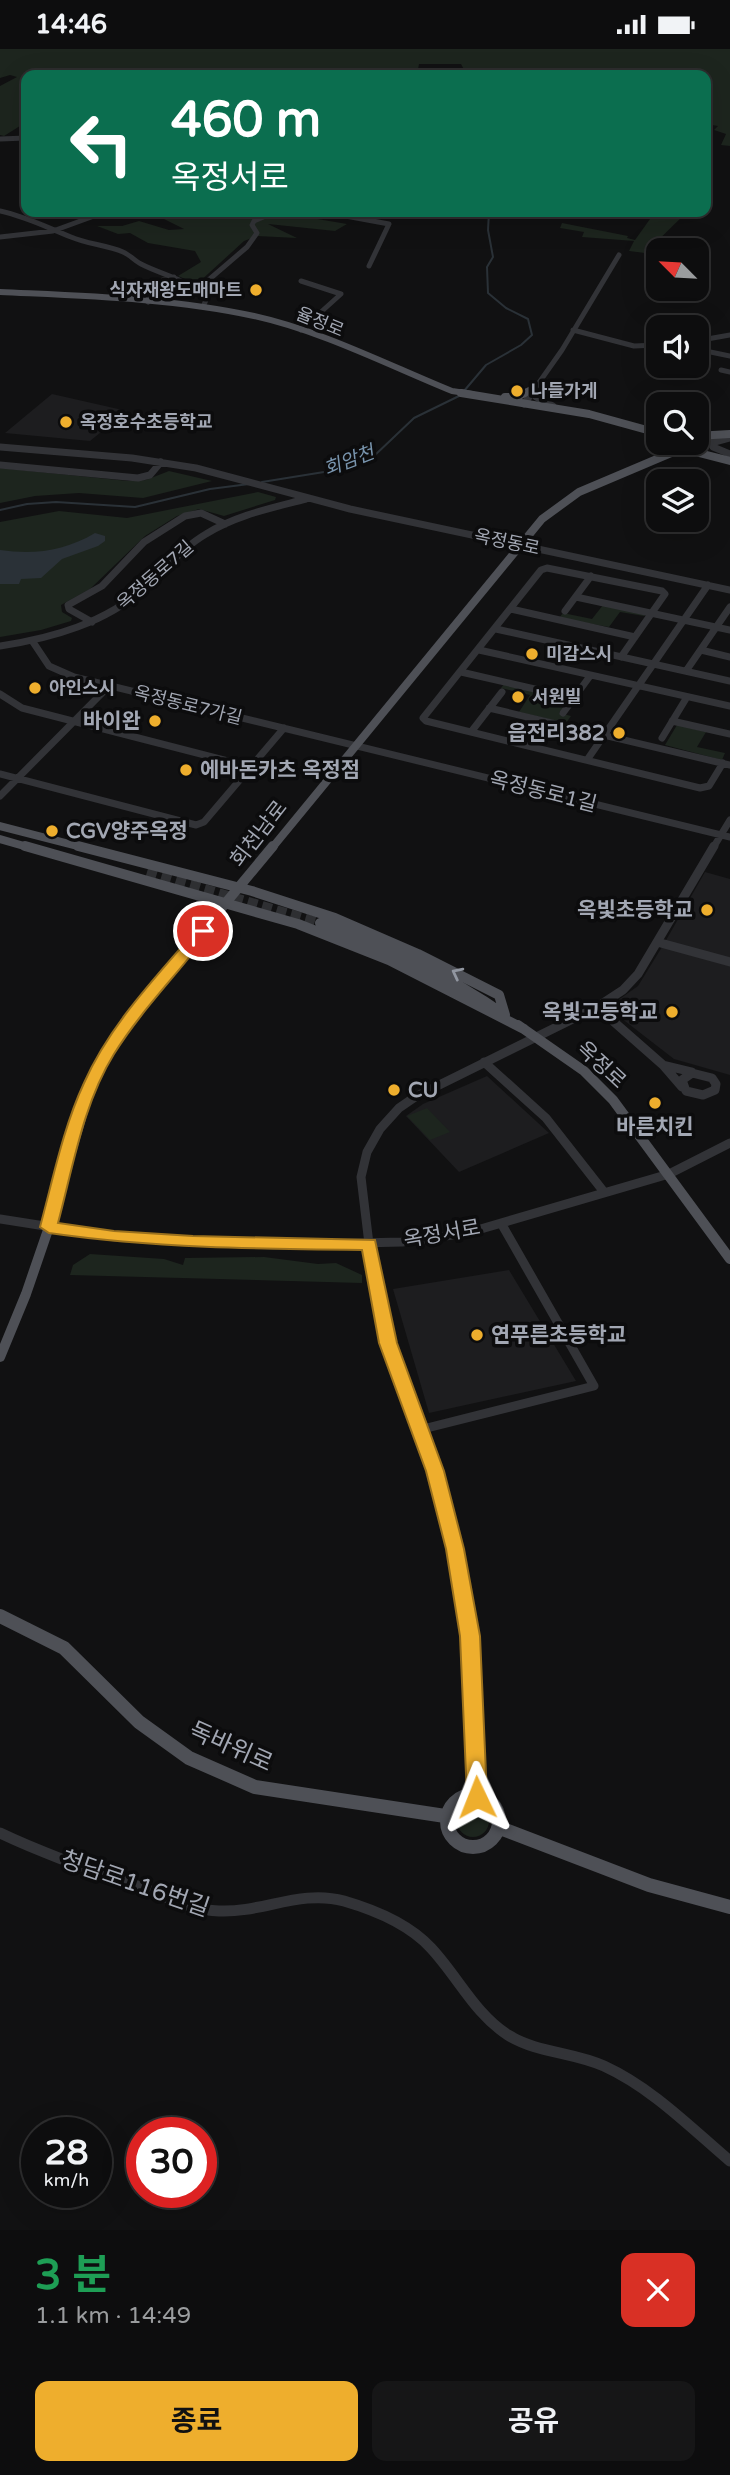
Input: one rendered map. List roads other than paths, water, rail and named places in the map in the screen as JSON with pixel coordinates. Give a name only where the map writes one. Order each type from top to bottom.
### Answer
[{"type":"main road","name":"율정로","points":[[0,292],[203,307],[266,319],[301,330],[452,391],[486,398]]},
{"type":"main road","points":[[486,398],[517,397],[535,387]]},
{"type":"main road","points":[[486,398],[561,409],[646,428]]},
{"type":"main road","points":[[628,422],[646,429]]},
{"type":"main road","points":[[709,436],[730,436]]},
{"type":"main road","points":[[709,450],[730,458]]},
{"type":"main road","points":[[653,460],[687,452],[730,458]]},
{"type":"main road","points":[[653,460],[660,455]]},
{"type":"main road","name":"회천남로","points":[[0,1357],[49,1227],[72,1140],[91,1084],[105,1056],[135,1011],[240,889],[299,813],[357,747],[542,519],[579,492],[664,455]]},
{"type":"main road","points":[[0,826],[240,889],[310,911],[402,946],[499,995],[505,1015]]},
{"type":"main road","points":[[0,832],[147,872]]},
{"type":"main road","points":[[0,839],[298,924],[390,960],[524,1029]]},
{"type":"main road","points":[[156,883],[170,878],[170,873],[163,868]]},
{"type":"main road","points":[[298,924],[294,917],[296,912],[310,911]]},
{"type":"main road","name":"옥정로","points":[[320,923],[369,940],[435,972],[505,1015],[584,1071],[613,1101],[730,1259]]},
{"type":"main road","name":"독바위로","points":[[0,1616],[64,1648],[139,1722],[189,1758],[254,1787],[445,1816]]},
{"type":"main road","points":[[477,1797],[486,1799],[499,1812],[500,1828],[490,1841],[471,1846],[462,1844],[448,1832],[445,1816],[448,1809],[460,1798],[477,1797]]},
{"type":"main road","points":[[500,1828],[649,1885],[730,1907]]},
{"type":"street","points":[[0,139],[21,138]]},
{"type":"street","points":[[0,211],[21,216]]},
{"type":"street","points":[[28,217],[53,231],[123,252],[142,265],[198,289],[206,300],[203,307]]},
{"type":"street","points":[[0,237],[53,231],[86,217]]},
{"type":"street","points":[[198,289],[248,246],[257,233],[252,225],[254,221],[263,217]]},
{"type":"street","points":[[351,217],[389,224],[369,266]]},
{"type":"street","points":[[524,404],[619,255]]},
{"type":"street","points":[[148,302],[163,280],[174,277]]},
{"type":"street","points":[[301,281],[341,293],[301,330]]},
{"type":"street","points":[[573,330],[637,347],[646,346]]},
{"type":"street","points":[[709,339],[730,335]]},
{"type":"street","points":[[709,352],[730,356]]},
{"type":"street","points":[[720,370],[730,372]]},
{"type":"street","points":[[535,387],[536,397],[561,409]]},
{"type":"street","points":[[709,440],[730,436]]},
{"type":"street","points":[[730,436],[711,443],[730,458]]},
{"type":"street","points":[[0,447],[161,462]]},
{"type":"street","points":[[0,465],[138,478],[150,475],[161,462]]},
{"type":"street","name":"옥정동로","points":[[161,462],[218,473],[308,498],[730,590]]},
{"type":"street","name":"옥정동로7길","points":[[0,646],[33,642],[92,622],[138,595],[194,541],[225,524],[308,498]]},
{"type":"street","points":[[92,622],[69,609],[68,605],[104,585],[156,533],[193,513],[206,514],[225,524]]},
{"type":"street","points":[[489,708],[727,764],[709,786],[700,788],[426,721],[423,718],[541,570],[553,567],[662,591],[665,594],[621,657]]},
{"type":"street","points":[[565,611],[591,576]]},
{"type":"street","points":[[587,760],[708,585]]},
{"type":"street","points":[[576,597],[730,630]]},
{"type":"street","points":[[686,671],[730,607]]},
{"type":"street","points":[[511,609],[635,637]]},
{"type":"street","points":[[496,629],[730,681]]},
{"type":"street","name":"옥정동로7가길","points":[[33,642],[44,660],[59,672],[357,747]]},
{"type":"street","points":[[479,650],[730,706]]},
{"type":"street","points":[[701,650],[730,657]]},
{"type":"street","points":[[461,672],[574,698]]},
{"type":"street","points":[[563,713],[590,676]]},
{"type":"street","points":[[0,796],[110,685]]},
{"type":"street","points":[[471,732],[502,692]]},
{"type":"street","points":[[0,694],[18,707],[251,767]]},
{"type":"street","points":[[662,738],[687,697]]},
{"type":"street","points":[[672,721],[730,734]]},
{"type":"street","points":[[0,774],[192,826],[204,822],[284,729]]},
{"type":"street","name":"옥정동로1길","points":[[357,747],[726,836]]},
{"type":"street","points":[[477,1797],[470,1636],[455,1549],[435,1471],[388,1343],[369,1244],[361,1177],[366,1151],[380,1129],[399,1108],[415,1097],[597,1007],[633,981],[726,836],[730,820]]},
{"type":"street","points":[[657,942],[730,962]]},
{"type":"street","points":[[597,1007],[663,1065],[683,1088],[696,1095],[713,1092],[715,1081],[701,1073],[663,1065]]},
{"type":"street","points":[[484,1062],[546,1118],[604,1192]]},
{"type":"street","points":[[683,1088],[684,1078],[701,1073]]},
{"type":"street","points":[[669,1174],[730,1143]]},
{"type":"street","name":"옥정서로","points":[[0,1219],[114,1237],[193,1242],[369,1244],[444,1237],[669,1174]]},
{"type":"street","points":[[419,1430],[594,1386],[500,1223]]},
{"type":"street","name":"청담로116번길","points":[[0,1833],[32,1848],[203,1910],[223,1912],[301,1898],[327,1898],[358,1907],[400,1925],[423,1940],[476,2004],[504,2032],[519,2041],[601,2064],[629,2078],[730,2161]]},
{"type":"waterway","name":"회암천","points":[[464,391],[486,365],[521,345],[532,335],[528,319],[506,308],[488,293],[487,267],[493,257],[488,230],[489,217]]},
{"type":"waterway","name":"회암천","points":[[262,482],[324,472],[374,456],[414,418],[459,396]]},
{"type":"waterway","name":"회암천","points":[[0,510],[27,504],[56,502],[135,507],[210,489],[249,484]]},
{"type":"tunnel","points":[[147,872],[320,923]]},
{"type":"place","name":"식자재왕도매마트","points":[[256,290]]},
{"type":"place","name":"나들가게","points":[[517,391]]},
{"type":"place","name":"옥정호수초등학교","points":[[66,422]]},
{"type":"place","name":"미감스시","points":[[532,654]]},
{"type":"place","name":"아인스시","points":[[35,688]]},
{"type":"place","name":"서원빌","points":[[518,697]]},
{"type":"place","name":"바이완","points":[[155,721]]},
{"type":"place","name":"읍전리382","points":[[619,733]]},
{"type":"place","name":"에바돈카츠 옥정점","points":[[186,770]]},
{"type":"place","name":"CGV양주옥정","points":[[52,831]]},
{"type":"place","name":"옥빛초등학교","points":[[707,910]]},
{"type":"place","name":"옥빛고등학교","points":[[672,1012]]},
{"type":"place","name":"CU","points":[[394,1090]]},
{"type":"place","name":"바른치킨","points":[[655,1103]]},
{"type":"place","name":"연푸른초등학교","points":[[477,1335]]}]
